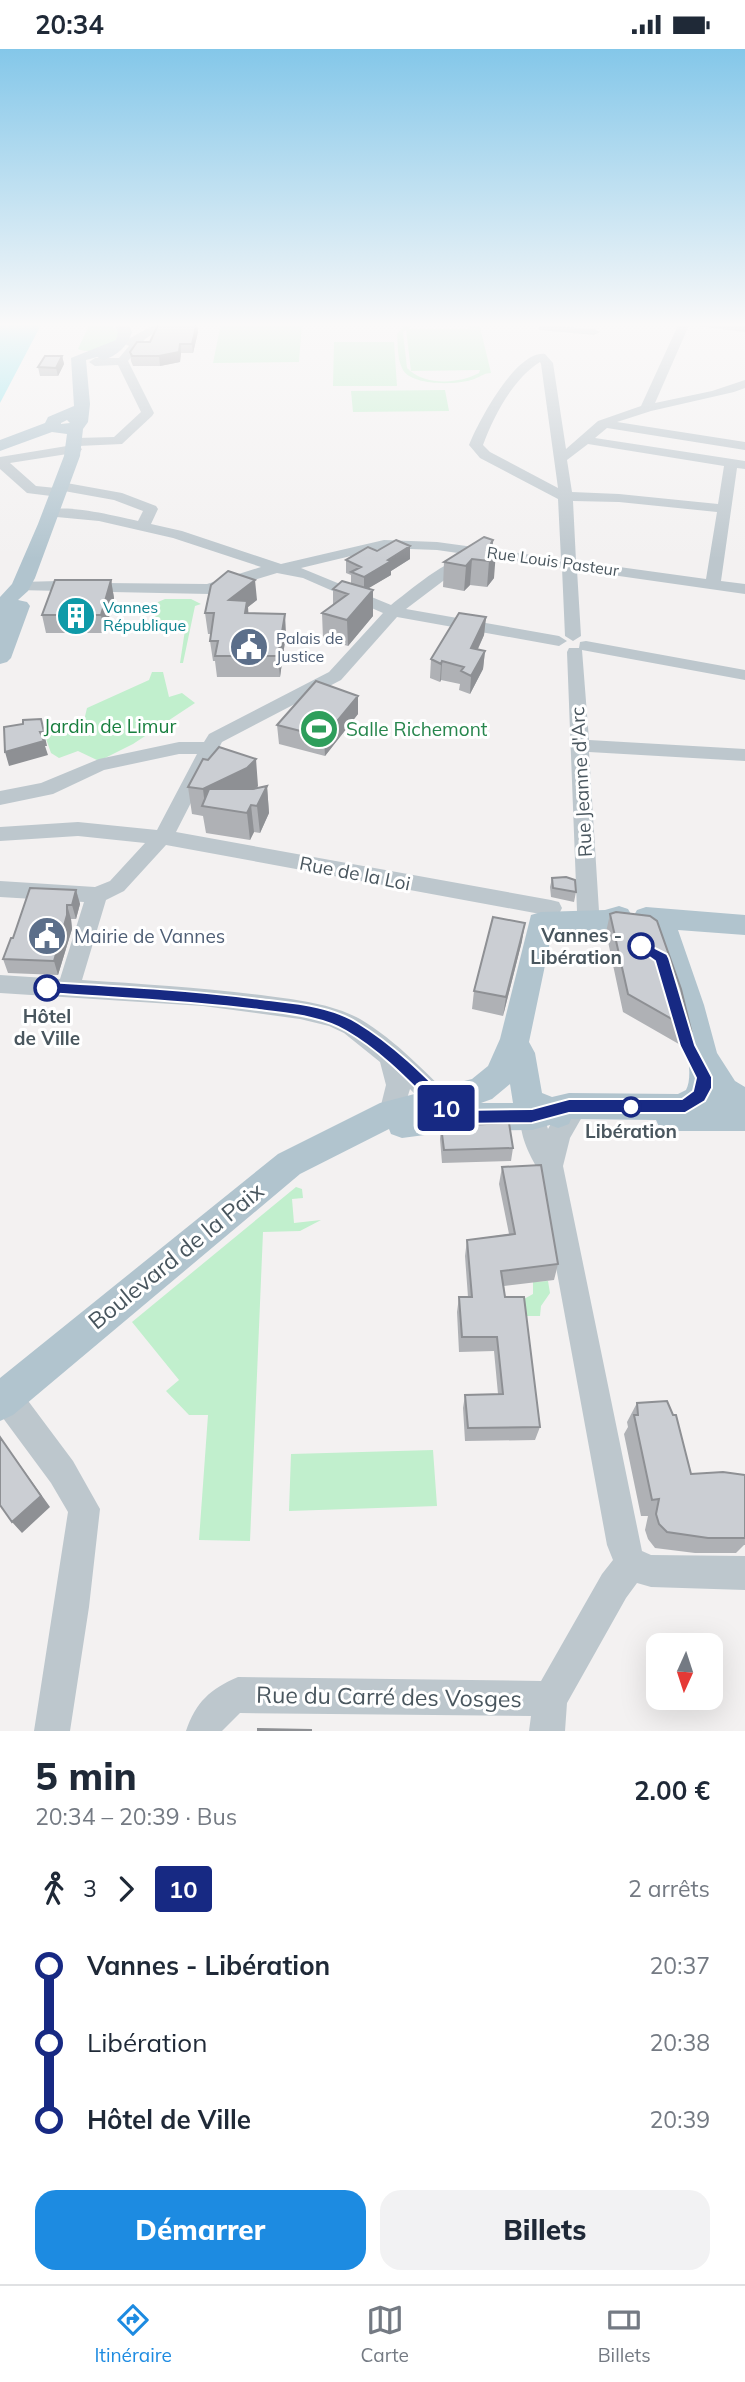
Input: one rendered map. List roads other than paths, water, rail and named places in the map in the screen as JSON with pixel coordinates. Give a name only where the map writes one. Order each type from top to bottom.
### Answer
[{"type":"main road","points":[[2,639],[9,598],[21,587],[60,489],[75,401]]},
{"type":"main road","points":[[0,446],[71,427]]},
{"type":"main road","points":[[546,915],[588,911],[619,916],[745,925]]},
{"type":"main road","points":[[546,915],[605,920],[619,916]]},
{"type":"main road","points":[[440,1113],[488,1085],[500,1073],[513,1044],[546,915]]},
{"type":"main road","points":[[661,918],[705,1060],[724,1090],[745,1104]]},
{"type":"main road","points":[[513,1044],[520,1053],[544,1111]]},
{"type":"main road","points":[[544,1111],[569,1106],[685,1106],[695,1100],[704,1088],[705,1060]]},
{"type":"main road","points":[[440,1113],[544,1111],[745,1117]]},
{"type":"main road","name":"Boulevard de la Paix","points":[[3,1400],[289,1164],[377,1121],[440,1113]]},
{"type":"street","points":[[143,526],[151,509],[117,496],[60,489],[32,490],[0,461],[71,427],[117,441],[148,413],[144,401]]},
{"type":"street","points":[[501,401],[477,445],[485,455],[564,496],[725,509]]},
{"type":"street","name":"Rue Jeanne d'Arc","points":[[555,401],[567,454],[563,479],[588,911]]},
{"type":"street","points":[[647,406],[649,401]]},
{"type":"street","points":[[567,454],[603,424],[647,406],[671,401]]},
{"type":"street","points":[[603,424],[745,446]]},
{"type":"street","points":[[585,440],[738,464],[725,509],[713,585]]},
{"type":"street","points":[[542,483],[555,484],[563,479]]},
{"type":"street","points":[[51,513],[99,517],[177,534],[307,574],[393,611],[745,675]]},
{"type":"street","name":"Rue Louis Pasteur","points":[[21,587],[43,591],[102,588],[209,589],[237,578],[390,544],[482,551],[745,589]]},
{"type":"street","points":[[0,889],[97,895],[117,886],[160,839],[215,739],[334,676],[393,611],[442,575],[482,551]]},
{"type":"street","points":[[307,574],[320,559]]},
{"type":"street","points":[[578,745],[745,755]]},
{"type":"street","points":[[0,798],[46,789],[99,765],[179,748],[208,748]]},
{"type":"street","name":"Rue de la Loi","points":[[0,834],[78,829],[176,839],[546,915]]},
{"type":"street","points":[[68,989],[97,895]]},
{"type":"street","points":[[0,984],[203,997],[300,1010],[343,1022],[405,1067],[440,1113]]},
{"type":"street","points":[[377,1121],[398,1094],[400,1079],[391,1058]]},
{"type":"street","points":[[544,1111],[541,1152],[550,1166],[623,1545],[631,1563],[651,1571],[745,1573]]},
{"type":"street","points":[[544,1111],[558,1134],[550,1166]]},
{"type":"street","points":[[3,1400],[62,1472],[84,1509],[72,1607],[52,1731]]},
{"type":"street","name":"Rue du Carré des Vosges","points":[[204,1731],[212,1712],[227,1699],[238,1695],[548,1715],[614,1586],[631,1563]]},
{"type":"place","name":"Vannes République","points":[[76,616]]},
{"type":"place","name":"Palais de Justice","points":[[249,647]]},
{"type":"place","name":"Salle Richemont","points":[[319,729]]},
{"type":"place","name":"Mairie de Vannes","points":[[47,936]]},
{"type":"place","name":"Vannes - Libération","points":[[641,946]]},
{"type":"place","name":"Hôtel de Ville","points":[[47,988]]},
{"type":"place","name":"Libération","points":[[631,1107]]},
{"type":"park label","name":"Jardin de Limur","points":[[110,726]]}]
